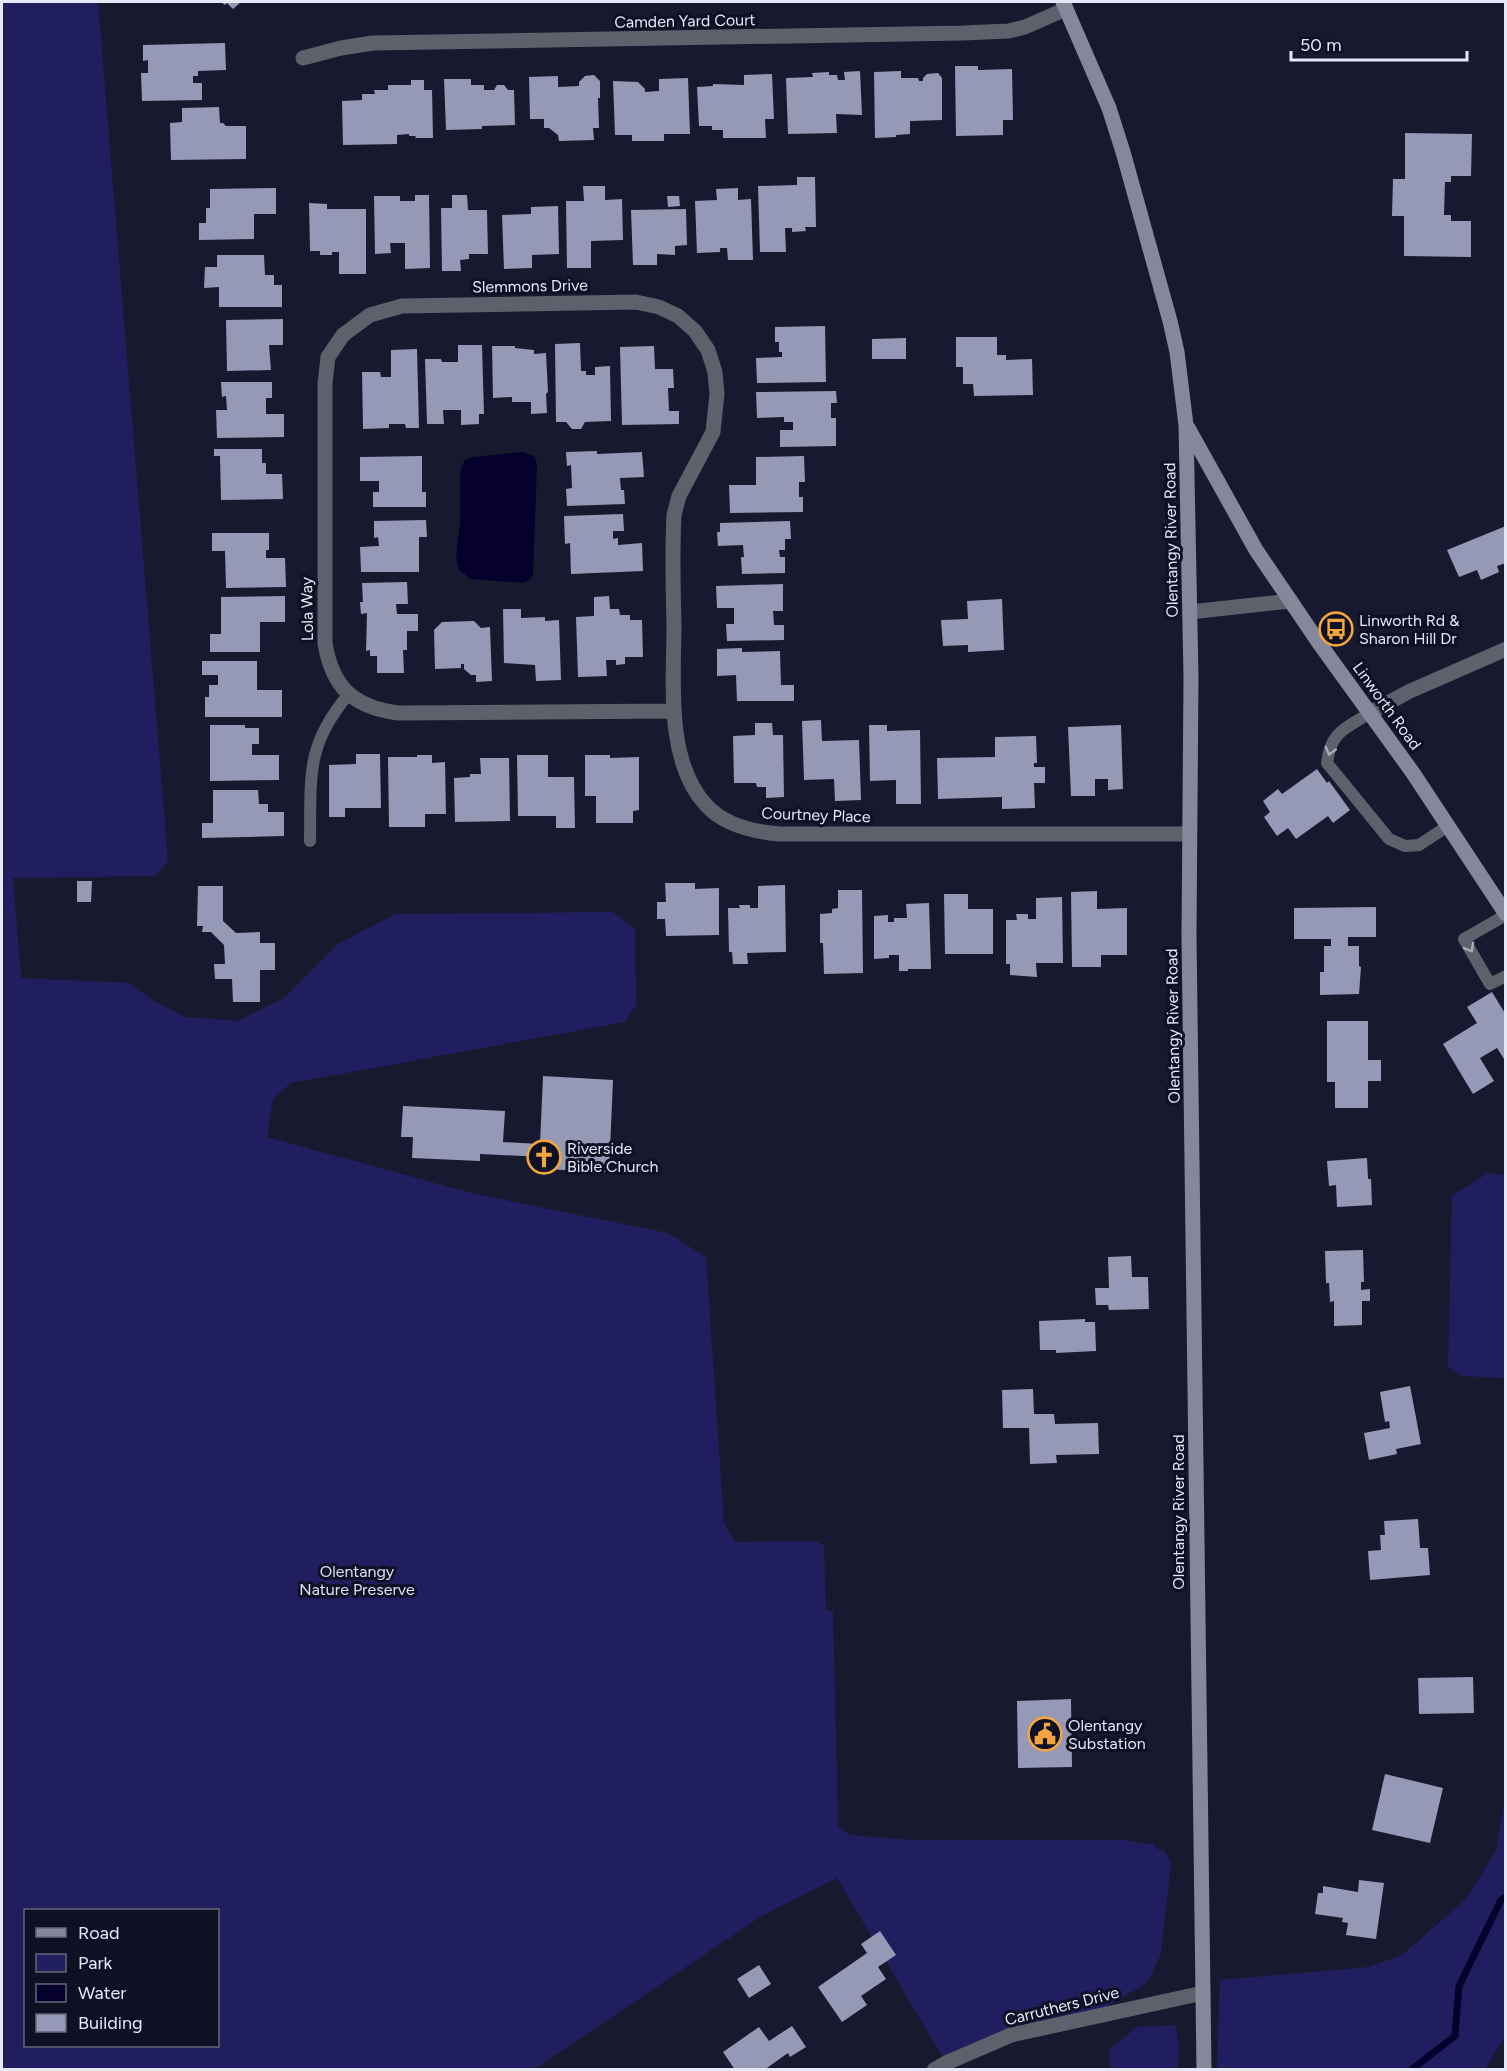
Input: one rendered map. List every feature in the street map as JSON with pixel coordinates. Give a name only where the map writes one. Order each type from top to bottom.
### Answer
[{"type":"main road","name":"Olentangy River Road","points":[[1064,5],[1109,108],[1122,152],[1170,321],[1177,352],[1186,425],[1190,612],[1189,834],[1198,1725],[1204,2070]]},
{"type":"main road","name":"Linworth Road","points":[[1186,425],[1256,550],[1371,713],[1506,914]]},
{"type":"street","name":"Camden Yard Court","points":[[303,58],[341,48],[373,44],[986,32],[1025,27],[1064,5]]},
{"type":"street","name":"Slemmons Drive","points":[[343,335],[370,315],[402,306],[636,302],[659,307],[678,316],[695,331],[708,350]]},
{"type":"street","name":"Lola Way","points":[[343,335],[328,357],[325,383],[325,643],[328,662],[348,695]]},
{"type":"street","name":"Courtney Place","points":[[708,350],[715,372],[717,394],[713,432],[679,496],[674,515],[675,711],[684,768],[705,805],[718,815],[756,832],[780,834],[1189,834]]},
{"type":"street","points":[[1190,612],[1291,601]]},
{"type":"street","points":[[1371,713],[1408,692],[1506,650]]},
{"type":"street","points":[[348,695],[362,704],[381,711],[398,713],[675,711]]},
{"type":"street","name":"Carruthers Drive","points":[[934,2070],[1011,2036],[1203,1993]]},
{"type":"lane","points":[[310,841],[311,776],[315,751],[331,715],[348,695]]},
{"type":"lane","points":[[1371,713],[1337,734],[1329,746],[1327,763],[1389,839],[1405,846],[1419,845],[1448,826]]},
{"type":"lane","points":[[1506,914],[1464,939],[1491,984],[1506,976]]},
{"type":"green space","name":"Olentangy Nature Preserve","points":[[2,2],[98,2],[168,861],[155,876],[13,878],[21,978],[130,983],[154,1001],[185,1017],[238,1021],[284,998],[338,944],[396,914],[613,912],[635,929],[636,1005],[625,1022],[291,1083],[273,1099],[267,1137],[475,1194],[668,1233],[706,1257],[724,1523],[735,1542],[814,1541],[824,1545],[826,1610],[833,1611],[838,1826],[850,1835],[910,1840],[1127,1840],[1154,1844],[1155,1848],[1165,1851],[1171,1864],[1161,1954],[1147,1983],[1092,2015],[946,2063],[837,1878],[760,1917],[535,2069],[2,2070]]},
{"type":"green space","points":[[1488,1173],[1505,1175],[1505,1378],[1461,1376],[1448,1366],[1452,1196]]},
{"type":"green space","points":[[1505,1797],[1505,2037],[1485,2069],[1217,2069],[1220,1980],[1369,1967],[1402,1955],[1466,1899],[1496,1851]]},
{"type":"green space","points":[[1175,2025],[1179,2044],[1178,2069],[1111,2069],[1109,2050],[1137,2027]]},
{"type":"water","points":[[523,452],[535,457],[537,465],[533,575],[523,583],[471,579],[459,570],[456,556],[460,523],[460,475],[463,464],[465,460],[473,457]]},
{"type":"building","points":[[221,2],[241,2],[233,9],[227,3],[225,5]]},
{"type":"building","points":[[225,43],[226,70],[198,71],[198,76],[193,76],[193,83],[202,83],[202,100],[142,101],[141,73],[148,73],[148,60],[143,61],[143,45]]},
{"type":"building","points":[[955,66],[978,66],[978,70],[1012,69],[1013,120],[1003,120],[1003,135],[956,136]]},
{"type":"building","points":[[860,71],[862,115],[836,114],[837,133],[788,134],[786,78],[813,77],[812,73],[829,72],[829,75],[837,75],[838,80],[845,80],[844,72]]},
{"type":"building","points":[[901,71],[901,78],[918,78],[919,81],[923,81],[927,74],[938,73],[942,78],[942,120],[910,121],[910,134],[875,138],[874,72]]},
{"type":"building","points":[[772,74],[774,119],[765,119],[766,138],[723,138],[723,130],[712,130],[712,126],[699,126],[697,87],[713,86],[713,84],[744,85],[744,75]]},
{"type":"building","points":[[594,75],[600,81],[600,98],[598,98],[599,128],[593,128],[594,140],[559,141],[558,135],[549,128],[544,128],[544,119],[530,119],[529,77],[558,76],[558,87],[579,86],[579,82],[585,76]]},
{"type":"building","points":[[688,78],[690,134],[664,134],[664,141],[632,141],[632,135],[615,135],[613,81],[638,82],[645,92],[659,91],[659,79]]},
{"type":"building","points":[[444,79],[471,79],[471,85],[484,85],[484,90],[494,90],[497,85],[504,85],[508,90],[514,90],[515,125],[446,130]]},
{"type":"building","points":[[411,80],[424,80],[424,90],[432,90],[433,138],[415,138],[416,136],[409,136],[409,134],[397,135],[397,144],[343,145],[342,101],[362,100],[362,94],[375,94],[374,90],[388,90],[388,85],[411,85]]},
{"type":"building","points":[[219,107],[220,123],[226,126],[246,126],[246,159],[171,160],[170,123],[182,122],[182,108]]},
{"type":"building","points":[[1405,133],[1472,134],[1471,176],[1451,176],[1451,182],[1445,182],[1444,215],[1451,215],[1451,221],[1471,221],[1471,257],[1404,256],[1404,216],[1392,216],[1393,179],[1405,179]]},
{"type":"building","points":[[797,177],[815,177],[816,227],[805,227],[806,231],[792,232],[792,228],[785,228],[786,252],[760,252],[758,186],[797,185]]},
{"type":"building","points":[[583,186],[605,186],[605,200],[622,199],[623,240],[591,241],[591,268],[567,268],[566,201],[584,201]]},
{"type":"building","points":[[276,188],[276,214],[254,214],[254,239],[199,240],[199,223],[206,223],[206,208],[210,208],[210,189]]},
{"type":"building","points":[[738,188],[738,200],[751,199],[753,260],[728,260],[727,248],[720,248],[720,252],[697,253],[695,201],[717,200],[716,189]]},
{"type":"building","points":[[415,195],[429,195],[430,268],[405,269],[405,243],[390,243],[391,253],[375,254],[374,196],[400,196],[400,201],[415,201]]},
{"type":"building","points":[[452,195],[467,195],[468,210],[487,210],[488,254],[469,254],[469,259],[460,260],[461,271],[442,271],[441,208],[452,208]]},
{"type":"building","points":[[667,196],[679,196],[680,206],[668,207]]},
{"type":"building","points":[[309,203],[327,204],[327,209],[366,209],[366,274],[339,274],[339,252],[332,252],[332,255],[320,255],[320,251],[310,251]]},
{"type":"building","points":[[558,206],[559,254],[532,255],[532,268],[504,269],[502,215],[531,214],[531,207]]},
{"type":"building","points":[[686,209],[687,245],[675,246],[675,255],[657,254],[657,265],[633,265],[631,210]]},
{"type":"building","points":[[217,255],[264,255],[265,275],[274,275],[274,285],[282,285],[282,307],[219,307],[219,287],[204,288],[205,267],[217,267]]},
{"type":"building","points":[[283,319],[283,345],[269,345],[271,370],[227,371],[226,320]]},
{"type":"building","points":[[825,326],[826,382],[757,383],[756,358],[782,357],[782,352],[779,352],[779,342],[775,342],[775,327]]},
{"type":"building","points":[[956,337],[997,337],[997,355],[1006,355],[1006,360],[1032,359],[1033,395],[974,396],[973,384],[963,384],[963,367],[956,367]]},
{"type":"building","points":[[906,338],[906,359],[872,359],[872,339]]},
{"type":"building","points":[[580,343],[581,371],[586,371],[586,375],[595,375],[595,367],[610,366],[611,421],[585,422],[581,429],[572,429],[566,422],[556,422],[555,344]]},
{"type":"building","points":[[458,345],[482,345],[484,414],[479,414],[479,424],[461,425],[461,410],[443,410],[444,424],[427,424],[425,359],[458,362]]},
{"type":"building","points":[[492,346],[515,346],[515,348],[534,350],[534,354],[546,353],[547,413],[531,414],[531,402],[512,402],[512,397],[493,398]]},
{"type":"building","points":[[654,346],[655,369],[673,369],[674,388],[668,388],[669,411],[679,411],[679,424],[622,425],[620,347]]},
{"type":"building","points":[[417,349],[419,428],[406,428],[405,424],[389,424],[389,428],[363,429],[362,372],[380,372],[381,377],[391,377],[391,350]]},
{"type":"building","points":[[221,382],[272,382],[272,398],[266,398],[266,414],[284,414],[284,437],[217,438],[216,410],[227,410],[226,396],[222,397]]},
{"type":"building","points":[[836,391],[837,403],[831,403],[831,418],[836,418],[836,446],[780,447],[780,430],[793,430],[793,422],[784,422],[784,417],[757,418],[756,392]]},
{"type":"building","points":[[214,449],[262,449],[262,463],[266,463],[266,474],[282,474],[283,499],[221,500],[220,456],[214,456]]},
{"type":"building","points":[[597,451],[597,454],[642,452],[644,477],[620,478],[625,504],[567,506],[566,489],[572,488],[571,465],[567,466],[566,452]]},
{"type":"building","points":[[422,456],[422,492],[426,492],[426,507],[373,507],[373,492],[379,492],[379,481],[360,481],[360,457]]},
{"type":"building","points":[[804,456],[805,482],[799,482],[799,497],[803,497],[803,512],[730,513],[729,485],[756,485],[756,457]]},
{"type":"building","points":[[623,514],[624,531],[613,531],[613,539],[618,538],[618,545],[642,543],[643,571],[571,574],[570,543],[565,544],[564,516]]},
{"type":"building","points":[[426,520],[427,537],[419,537],[419,572],[361,572],[360,547],[379,546],[378,537],[374,538],[374,521]]},
{"type":"building","points":[[790,521],[791,539],[785,539],[785,550],[779,550],[780,557],[785,557],[785,573],[742,574],[743,545],[718,546],[717,532],[720,532],[720,523]]},
{"type":"building","points":[[1506,526],[1506,563],[1497,566],[1499,572],[1481,580],[1477,570],[1459,577],[1447,550]]},
{"type":"building","points":[[212,533],[269,533],[269,550],[266,550],[266,558],[285,558],[286,587],[226,588],[225,551],[212,551]]},
{"type":"building","points":[[407,582],[408,604],[396,604],[397,614],[418,614],[418,631],[407,631],[407,650],[403,650],[404,673],[377,673],[377,656],[370,656],[370,650],[366,651],[367,613],[361,614],[362,583]]},
{"type":"building","points":[[783,584],[783,611],[773,611],[774,625],[784,625],[784,640],[727,641],[726,624],[734,624],[734,608],[717,608],[716,586]]},
{"type":"building","points":[[285,596],[285,622],[260,622],[260,652],[210,652],[210,634],[221,634],[221,597]]},
{"type":"building","points":[[609,596],[610,609],[619,609],[620,615],[630,615],[630,620],[642,620],[643,657],[625,657],[625,664],[616,665],[616,660],[606,660],[607,676],[578,677],[576,617],[594,616],[594,597]]},
{"type":"building","points":[[1002,599],[1004,650],[968,652],[968,645],[943,646],[941,620],[968,619],[967,601]]},
{"type":"building","points":[[503,609],[521,609],[521,618],[545,617],[545,621],[559,620],[561,680],[536,681],[535,665],[504,663]]},
{"type":"building","points":[[474,621],[481,628],[490,627],[492,681],[476,682],[476,675],[471,675],[464,669],[464,664],[461,664],[461,668],[435,669],[434,630],[442,622]]},
{"type":"building","points":[[742,648],[742,652],[780,651],[781,685],[794,685],[794,701],[737,701],[736,675],[717,676],[717,649]]},
{"type":"building","points":[[202,661],[257,661],[257,690],[282,690],[282,717],[205,717],[205,697],[209,697],[209,685],[218,685],[218,675],[202,675]]},
{"type":"building","points":[[821,720],[822,741],[859,740],[861,800],[835,801],[834,779],[804,780],[802,721]]},
{"type":"building","points":[[755,723],[772,723],[773,735],[783,735],[784,797],[766,798],[766,787],[757,787],[756,783],[734,783],[733,736],[755,735]]},
{"type":"building","points":[[210,725],[245,725],[245,728],[259,728],[259,744],[252,744],[252,755],[279,755],[279,780],[210,781]]},
{"type":"building","points":[[869,725],[887,725],[887,731],[920,730],[921,804],[896,804],[896,780],[870,781]]},
{"type":"building","points":[[1121,725],[1123,789],[1108,790],[1108,779],[1095,779],[1095,796],[1071,796],[1068,727]]},
{"type":"building","points":[[1036,736],[1037,763],[1034,763],[1034,767],[1045,767],[1045,783],[1034,783],[1035,808],[1002,809],[1002,797],[938,799],[937,758],[995,757],[995,737]]},
{"type":"building","points":[[356,754],[380,754],[381,808],[345,808],[345,817],[329,817],[329,765],[356,764]]},
{"type":"building","points":[[417,755],[432,755],[432,763],[445,762],[446,814],[425,814],[425,827],[389,827],[388,757],[417,757]]},
{"type":"building","points":[[517,755],[548,755],[548,777],[574,777],[575,828],[556,828],[556,816],[518,816]]},
{"type":"building","points":[[585,755],[610,755],[610,758],[639,757],[639,810],[633,811],[633,823],[596,823],[596,796],[585,796]]},
{"type":"building","points":[[480,758],[509,758],[510,821],[455,822],[454,778],[481,774]]},
{"type":"building","points":[[1317,769],[1327,783],[1329,781],[1350,810],[1333,823],[1328,816],[1296,839],[1288,828],[1277,836],[1264,817],[1270,812],[1263,801],[1278,789],[1282,794]]},
{"type":"building","points":[[213,790],[258,790],[259,804],[268,804],[268,812],[284,812],[284,836],[202,838],[202,823],[213,823]]},
{"type":"building","points":[[77,881],[92,881],[91,902],[77,902]]},
{"type":"building","points":[[665,883],[695,883],[695,889],[719,888],[719,935],[666,936],[665,919],[657,919],[657,902],[666,902]]},
{"type":"building","points":[[785,885],[786,952],[747,953],[748,964],[733,964],[732,952],[729,952],[728,908],[750,905],[750,908],[758,908],[758,886]]},
{"type":"building","points":[[198,886],[223,886],[223,921],[236,933],[260,932],[260,943],[275,943],[275,970],[260,970],[260,1002],[233,1002],[232,979],[215,979],[214,964],[225,964],[224,945],[211,932],[202,932],[203,926],[197,926]]},
{"type":"building","points":[[838,890],[862,890],[863,973],[824,974],[823,943],[820,943],[820,914],[832,913],[832,909],[838,908]]},
{"type":"building","points":[[1097,891],[1097,909],[1127,908],[1127,955],[1101,955],[1101,967],[1072,967],[1071,892]]},
{"type":"building","points":[[944,894],[968,894],[968,909],[993,909],[993,954],[945,954]]},
{"type":"building","points":[[1062,897],[1063,963],[1036,963],[1037,977],[1010,975],[1010,964],[1006,964],[1006,920],[1017,920],[1016,914],[1028,914],[1028,919],[1036,919],[1036,898]]},
{"type":"building","points":[[929,903],[931,969],[899,971],[899,955],[874,959],[874,916],[888,915],[888,922],[894,922],[894,918],[907,918],[906,904]]},
{"type":"building","points":[[1376,907],[1376,937],[1348,937],[1348,946],[1359,946],[1359,966],[1361,967],[1359,994],[1320,995],[1320,972],[1324,972],[1324,946],[1331,946],[1331,939],[1294,939],[1294,908]]},
{"type":"building","points":[[1492,992],[1506,1015],[1506,1062],[1497,1048],[1480,1058],[1494,1081],[1473,1094],[1443,1044],[1477,1023],[1467,1007]]},
{"type":"building","points":[[1327,1021],[1368,1021],[1368,1060],[1381,1060],[1381,1081],[1368,1081],[1368,1108],[1335,1108],[1335,1082],[1327,1082]]},
{"type":"building","name":"Riverside Bible Church","points":[[543,1076],[613,1080],[609,1172],[543,1169],[544,1157],[480,1154],[480,1161],[412,1158],[413,1137],[401,1137],[403,1106],[505,1111],[503,1142],[540,1144]]},
{"type":"building","points":[[1367,1158],[1372,1205],[1337,1207],[1336,1185],[1329,1186],[1327,1161]]},
{"type":"building","points":[[1363,1250],[1364,1282],[1361,1282],[1361,1290],[1370,1289],[1370,1301],[1362,1301],[1362,1325],[1334,1326],[1334,1301],[1330,1302],[1329,1283],[1326,1283],[1325,1251]]},
{"type":"building","points":[[1131,1256],[1132,1277],[1148,1277],[1149,1309],[1109,1310],[1108,1305],[1096,1305],[1095,1288],[1109,1288],[1108,1257]]},
{"type":"building","points":[[1085,1319],[1085,1322],[1095,1322],[1096,1351],[1056,1353],[1056,1350],[1040,1350],[1039,1321]]},
{"type":"building","points":[[1410,1386],[1421,1444],[1396,1449],[1397,1454],[1369,1460],[1364,1433],[1390,1428],[1389,1421],[1385,1422],[1380,1392]]},
{"type":"building","points":[[1033,1389],[1034,1414],[1054,1414],[1055,1424],[1098,1423],[1099,1454],[1056,1455],[1057,1463],[1030,1464],[1029,1428],[1003,1428],[1002,1390]]},
{"type":"building","points":[[1418,1519],[1420,1548],[1428,1548],[1430,1575],[1370,1580],[1368,1551],[1381,1550],[1380,1535],[1385,1535],[1384,1521]]},
{"type":"building","points":[[1473,1677],[1474,1713],[1419,1714],[1418,1678]]},
{"type":"building","name":"Olentangy Substation","points":[[1071,1699],[1072,1767],[1018,1768],[1017,1701]]},
{"type":"building","points":[[1385,1774],[1443,1788],[1430,1843],[1372,1830]]},
{"type":"building","points":[[1359,1880],[1384,1883],[1376,1939],[1346,1935],[1348,1923],[1342,1922],[1343,1918],[1315,1914],[1318,1893],[1323,1893],[1323,1886],[1358,1892]]},
{"type":"building","points":[[880,1931],[896,1955],[878,1967],[886,1979],[861,1996],[867,2005],[842,2022],[818,1987],[867,1953],[861,1944]]},
{"type":"building","points":[[759,1965],[771,1984],[749,1998],[737,1979]]},
{"type":"building","points":[[792,2026],[806,2047],[790,2057],[788,2053],[764,2070],[735,2070],[723,2052],[759,2027],[769,2041]]},
{"type":"waterway","points":[[1411,2070],[1455,2036],[1459,1986],[1501,1900],[1506,1897]]},
{"type":"place","name":"Linworth Rd & Sharon Hill Dr","points":[[1336,629]]},
{"type":"place","name":"Riverside Bible Church","points":[[544,1157]]},
{"type":"place","name":"Olentangy Substation","points":[[1045,1734]]}]
